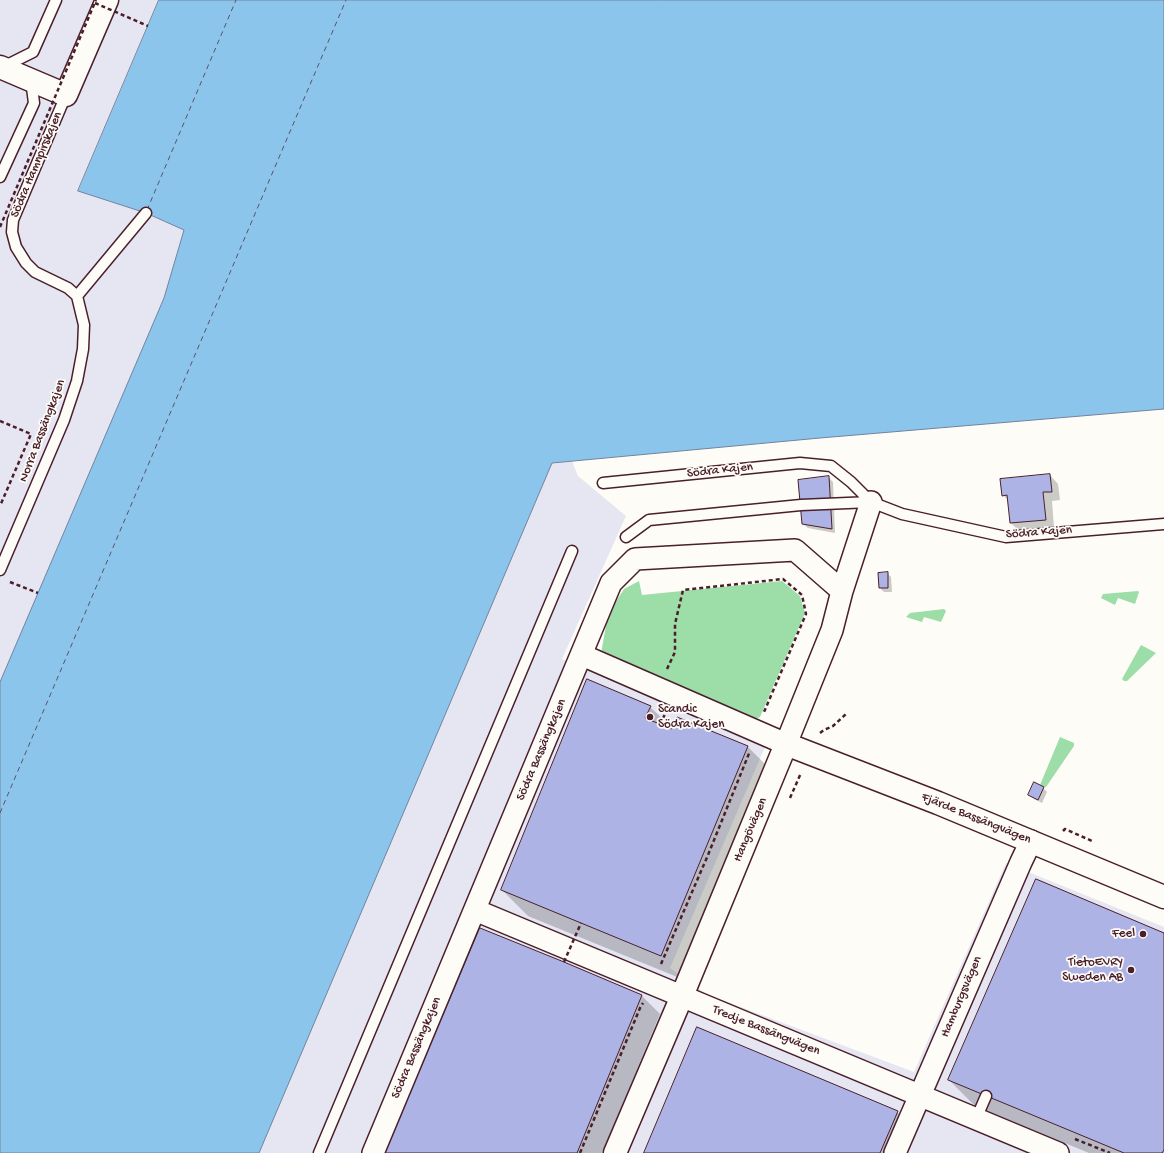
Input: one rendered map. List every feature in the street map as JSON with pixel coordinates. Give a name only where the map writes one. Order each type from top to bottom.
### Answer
[{"type":"street","name":"Södra Hamnpirskajen","points":[[66,95],[99,1]]},
{"type":"street","points":[[1,67],[66,95]]},
{"type":"street","name":"Hangövägen","points":[[615,1153],[682,996],[832,630],[842,591],[871,502]]},
{"type":"street","name":"Södra Bassängkajen","points":[[373,1153],[611,583],[634,559],[795,550],[842,591]]},
{"type":"street","points":[[582,655],[658,688],[753,739],[786,744]]},
{"type":"street","name":"Fjärde Bassängvägen","points":[[786,744],[938,802],[1164,897]]},
{"type":"street","name":"Hamburgsvägen","points":[[895,1153],[1030,841]]},
{"type":"street","name":"Tredje Bassängvägen","points":[[475,910],[1058,1153]]},
{"type":"lane","points":[[1,67],[33,52],[56,0]]},
{"type":"lane","points":[[0,177],[34,103],[31,80]]},
{"type":"lane","name":"Södra Hamnpirskajen","points":[[66,95],[13,220],[12,232],[16,247],[26,263],[35,272],[68,288],[77,296]]},
{"type":"lane","points":[[77,296],[146,213]]},
{"type":"lane","name":"Norra Bassängkajen","points":[[0,570],[64,420],[77,381],[83,349],[84,325],[77,296]]},
{"type":"lane","name":"Södra Kajen","points":[[603,483],[800,463],[831,466],[851,482],[871,502]]},
{"type":"lane","name":"Södra Kajen","points":[[626,537],[649,520],[801,505],[871,502],[902,514],[1006,537],[1164,524]]},
{"type":"lane","points":[[319,1153],[572,551]]},
{"type":"lane","points":[[976,1119],[986,1096]]},
{"type":"path","points":[[0,227],[99,1],[148,26]]},
{"type":"path","points":[[0,421],[31,434],[0,506]]},
{"type":"path","points":[[580,1153],[640,1008],[653,984],[708,856],[753,739],[806,614],[802,595],[783,579],[683,590],[675,624],[675,652],[658,688]]},
{"type":"path","points":[[6,580],[38,593]]},
{"type":"path","points":[[564,962],[581,923]]},
{"type":"shaded area","points":[[0,0],[159,0],[78,190],[146,213],[184,230],[164,298],[0,682]]},
{"type":"shaded area","points":[[572,461],[578,476],[626,516],[562,659],[765,747],[670,968],[706,994],[914,1072],[1006,863],[1164,927],[1164,1153],[259,1153],[552,463]]},
{"type":"green space","points":[[639,581],[642,595],[782,581],[800,596],[805,613],[760,717],[754,720],[601,654],[608,614],[624,589]]},
{"type":"green space","points":[[1138,591],[1135,604],[1118,598],[1115,605],[1101,598],[1103,594]]},
{"type":"green space","points":[[944,609],[946,611],[941,622],[924,617],[922,622],[906,617],[910,613]]},
{"type":"green space","points":[[1141,645],[1156,653],[1127,681],[1124,681],[1122,679]]},
{"type":"green space","points":[[1060,737],[1074,743],[1074,746],[1046,787],[1044,787],[1040,785]]},
{"type":"water","points":[[159,0],[1164,0],[1164,409],[820,438],[552,463],[259,1153],[0,1153],[0,682],[164,298],[184,230],[146,213],[78,191]]},
{"type":"building","points":[[1050,474],[1052,492],[1043,492],[1046,520],[1010,523],[1007,495],[1002,496],[1000,479]]},
{"type":"building","points":[[829,476],[832,529],[802,524],[798,480]]},
{"type":"building","points":[[888,572],[888,588],[879,588],[878,573]]},
{"type":"building","points":[[587,679],[651,706],[645,718],[672,729],[677,717],[748,746],[661,956],[501,890]]},
{"type":"building","points":[[1034,782],[1044,787],[1038,800],[1028,795]]},
{"type":"building","points":[[1036,879],[1164,933],[1164,1150],[1162,1153],[1124,1153],[948,1080]]},
{"type":"building","points":[[480,928],[642,995],[577,1153],[385,1153]]},
{"type":"building","points":[[697,1027],[898,1111],[880,1153],[644,1153]]},
{"type":"ferry route","points":[[147,210],[236,0]]},
{"type":"ferry route","points":[[0,813],[346,0]]},
{"type":"place","name":"Scandic Södra Kajen","points":[[650,717]]},
{"type":"place","name":"Feel","points":[[1143,934]]},
{"type":"place","name":"TietoEVRY Sweden AB","points":[[1131,970]]}]
